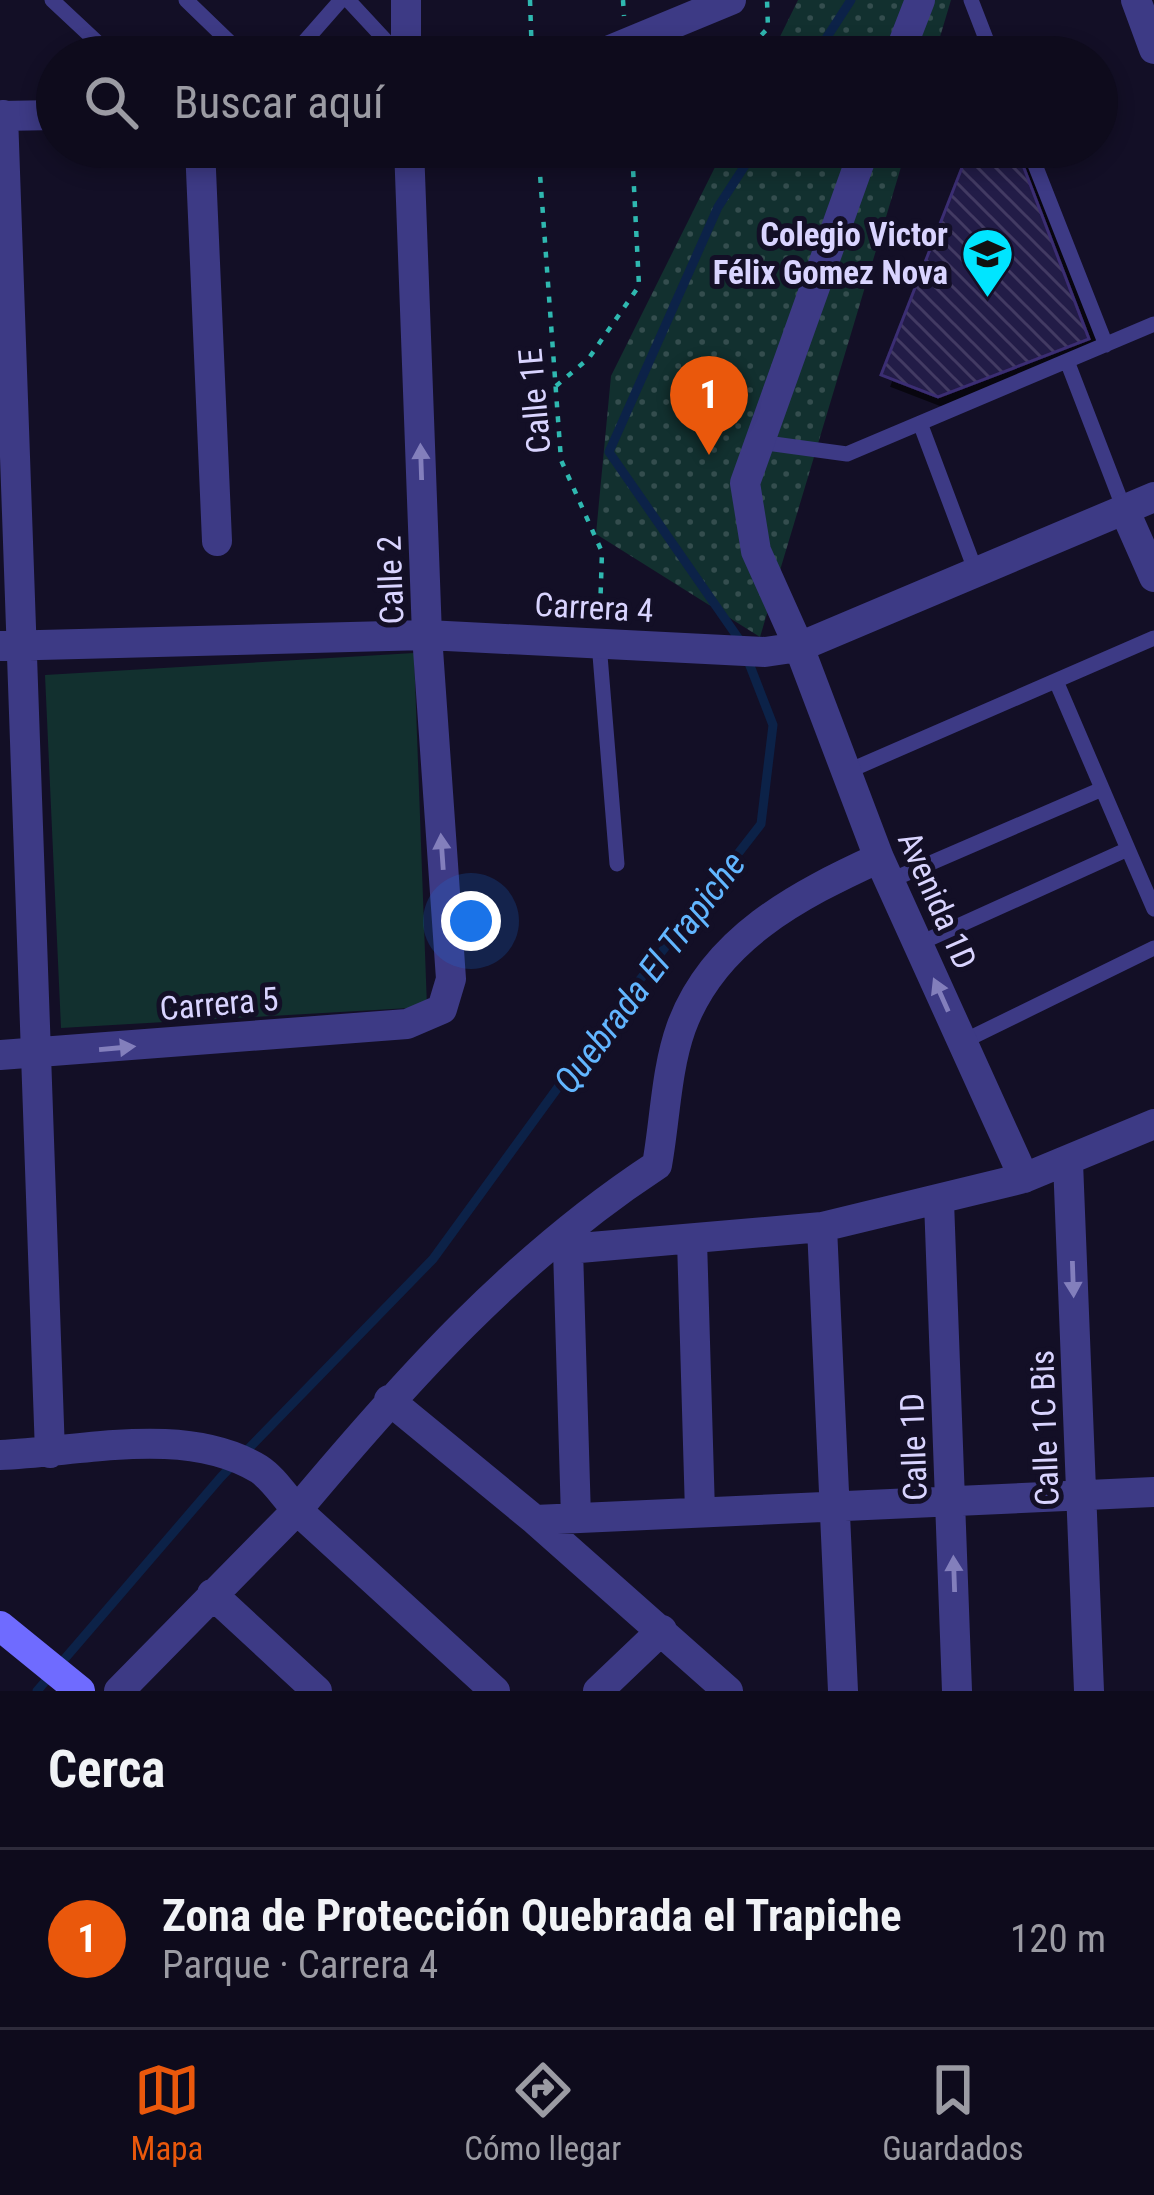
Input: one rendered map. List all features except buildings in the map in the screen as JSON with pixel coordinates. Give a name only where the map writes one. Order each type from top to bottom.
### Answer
[{"type":"street","points":[[405,36],[406,0]]},
{"type":"street","points":[[644,36],[731,0]]},
{"type":"street","points":[[906,36],[920,0]]},
{"type":"street","points":[[1136,0],[1154,49]]},
{"type":"street","points":[[36,115],[2,116],[12,645],[39,1054],[50,1453]]},
{"type":"street","points":[[201,168],[217,541]]},
{"type":"street","name":"Calle 2","points":[[411,168],[428,635],[451,979],[442,1009]]},
{"type":"street","name":"Avenida 1D","points":[[858,168],[745,483],[756,551],[799,647],[884,869],[1024,1178]]},
{"type":"street","name":"Carrera 4","points":[[12,645],[428,635],[765,652],[799,647],[1154,497]]},
{"type":"street","points":[[1124,509],[1154,577]]},
{"type":"street","points":[[119,1691],[297,1510],[445,1338],[580,1216],[657,1165],[680,1032],[703,978],[773,912],[884,869]]},
{"type":"street","name":"Carrera 5","points":[[0,1055],[407,1024],[442,1009]]},
{"type":"street","points":[[576,1518],[568,1249],[822,1227],[1024,1178],[1154,1124]]},
{"type":"street","name":"Calle 1C Bis","points":[[1068,1162],[1089,1691]]},
{"type":"street","name":"Calle 1D","points":[[939,1201],[958,1691]]},
{"type":"street","points":[[822,1227],[843,1691]]},
{"type":"street","points":[[692,1240],[700,1512]]},
{"type":"street","points":[[389,1400],[535,1520],[728,1691]]},
{"type":"street","points":[[0,1455],[175,1444],[223,1453],[262,1470],[297,1510],[495,1691]]},
{"type":"street","points":[[535,1520],[1154,1492]]},
{"type":"street","points":[[212,1594],[317,1691]]},
{"type":"street","points":[[0,1626],[78,1690]]},
{"type":"street","points":[[598,1691],[662,1630]]},
{"type":"lane","points":[[52,0],[90,36]]},
{"type":"lane","points":[[186,0],[223,36]]},
{"type":"lane","points":[[311,36],[344,0],[382,36]]},
{"type":"lane","points":[[971,0],[985,36]]},
{"type":"lane","points":[[1036,168],[1106,345]]},
{"type":"lane","points":[[759,442],[847,454],[1154,324]]},
{"type":"lane","points":[[1067,361],[1124,509]]},
{"type":"lane","points":[[920,423],[976,572]]},
{"type":"lane","points":[[846,772],[1154,638]]},
{"type":"lane","points":[[599,643],[617,864]]},
{"type":"lane","points":[[1056,680],[1154,909]]},
{"type":"lane","points":[[884,869],[1102,789]]},
{"type":"lane","points":[[918,944],[1128,849]]},
{"type":"lane","points":[[962,1042],[1154,948]]},
{"type":"path","points":[[530,0],[531,36]]},
{"type":"path","points":[[760,36],[767,28],[767,0]]},
{"type":"path","name":"Calle 1E","points":[[540,168],[561,460],[602,552],[599,643]]},
{"type":"path","points":[[556,386],[589,358],[639,286],[633,168]]},
{"type":"green space","points":[[798,0],[951,0],[940,36],[780,36]]},
{"type":"green space","points":[[715,168],[901,168],[760,637],[596,534],[611,376]]},
{"type":"green space","points":[[414,653],[427,1007],[61,1028],[45,675]]},
{"type":"waterway","name":"Quebrada El Trapiche","points":[[828,36],[851,0]]},
{"type":"waterway","name":"Quebrada El Trapiche","points":[[741,642],[609,452],[718,207],[743,168]]},
{"type":"waterway","name":"Quebrada El Trapiche","points":[[37,1691],[221,1477],[433,1259],[583,1053],[761,824],[773,725],[747,658]]},
{"type":"place","name":"Colegio Victor Félix Gomez Nova","points":[[987,299]]},
{"type":"place","name":"Zona de Protección Quebrada el Trapiche","points":[[709,455]]}]
